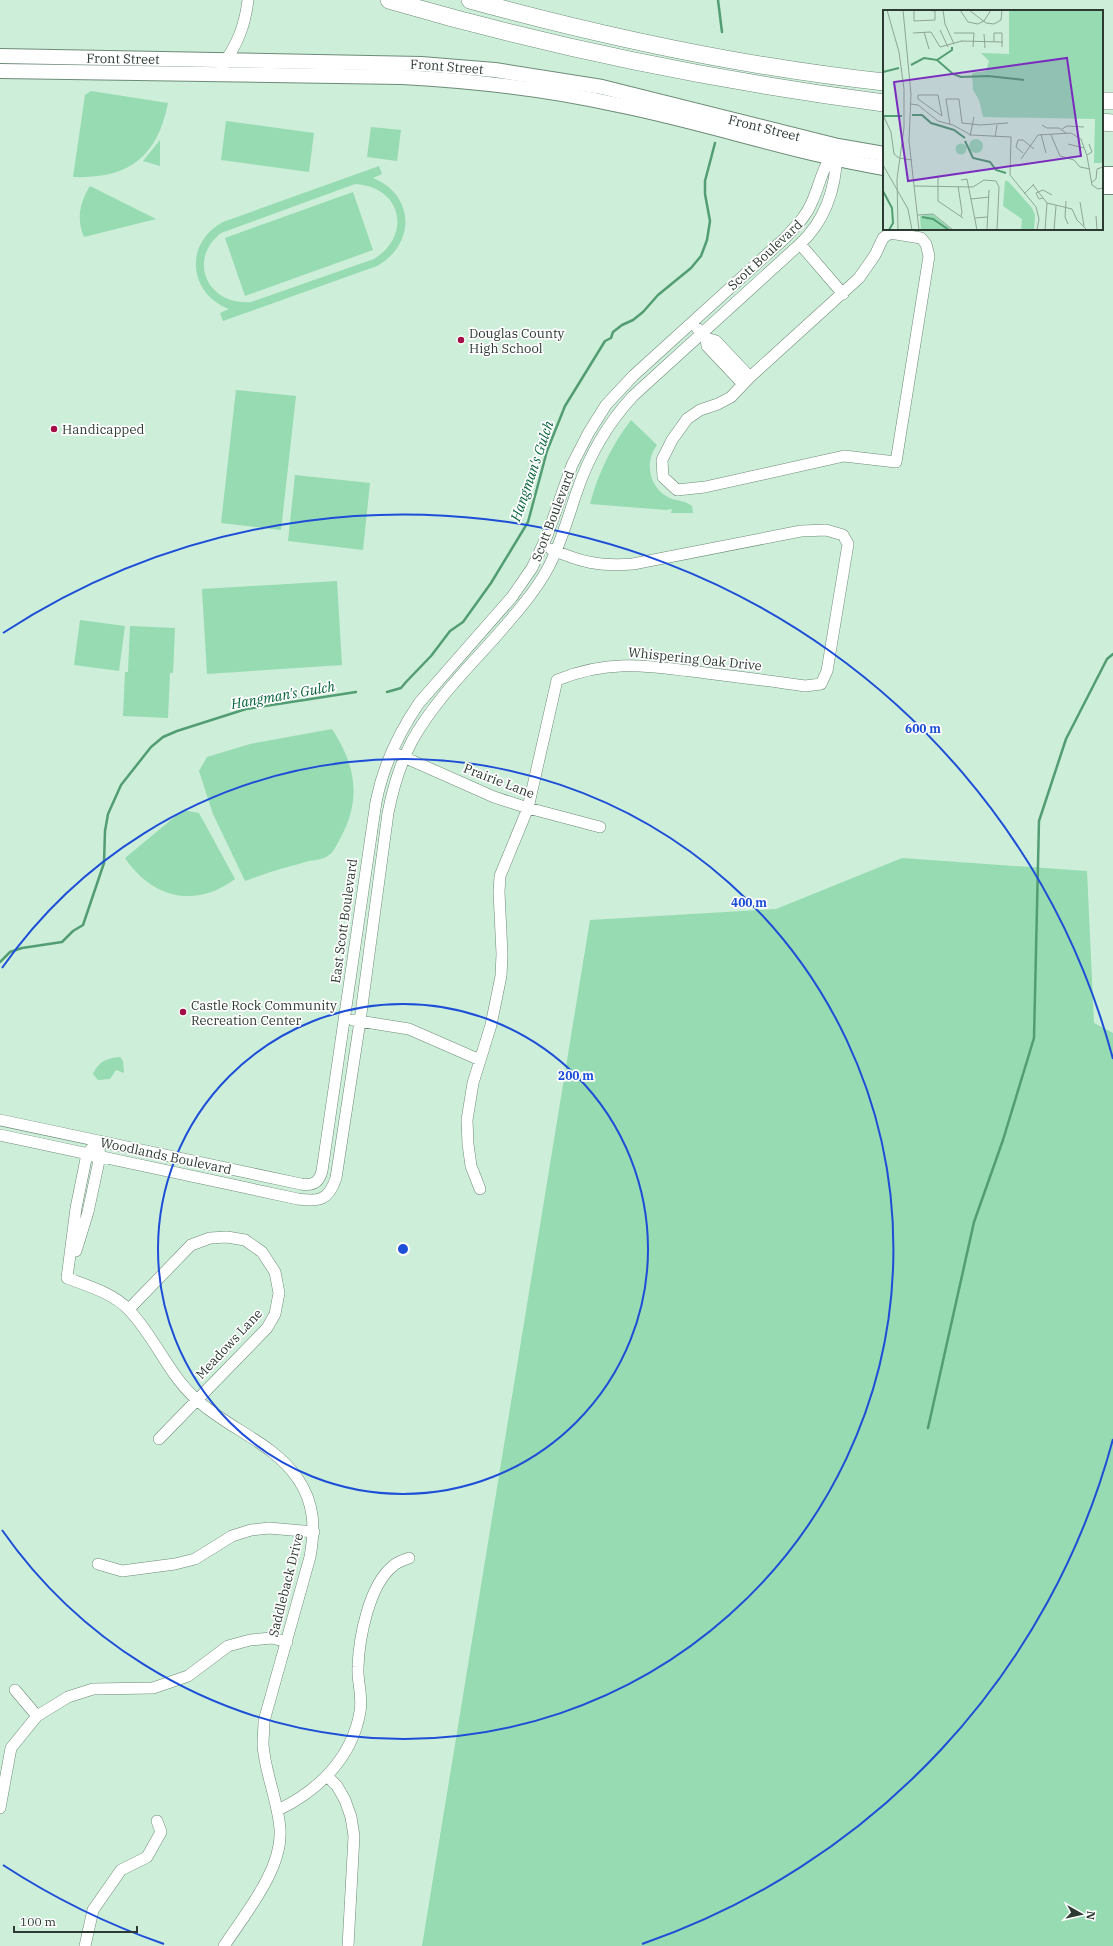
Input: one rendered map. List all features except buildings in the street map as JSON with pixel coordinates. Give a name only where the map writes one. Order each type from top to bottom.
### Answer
[{"type":"highway","points":[[390,0],[451,18],[580,51],[729,79],[883,103]]},
{"type":"highway","points":[[470,0],[538,18],[666,47],[792,69],[883,82]]},
{"type":"highway","points":[[1103,122],[1113,123]]},
{"type":"main road","name":"Front Street","points":[[0,56],[421,64],[475,68],[532,75],[633,94],[883,168]]},
{"type":"main road","name":"Front Street","points":[[0,71],[216,74],[452,80],[521,87],[619,105],[835,154],[883,154]]},
{"type":"street","points":[[216,74],[239,38],[246,14],[248,0]]},
{"type":"street","name":"Scott Boulevard","points":[[404,757],[412,741],[433,710],[534,590],[556,551],[588,464],[612,421],[634,396],[704,336],[800,244],[818,223],[828,203],[836,174],[835,154]]},
{"type":"street","name":"Scott Boulevard","points":[[441,678],[512,597],[532,568],[543,545],[572,465],[598,417],[633,376],[784,238],[802,219],[812,202],[822,171],[835,154]]},
{"type":"street","points":[[890,233],[922,238],[926,244],[929,256],[896,462],[844,456],[705,487],[677,490],[664,477],[662,460],[672,440],[687,419],[700,410],[718,404],[731,397],[747,380],[859,278],[875,255],[883,238],[890,233]]},
{"type":"street","points":[[800,244],[843,294]]},
{"type":"street","points":[[692,322],[704,336],[716,341],[747,380]]},
{"type":"street","name":"Whispering Oak Drive","points":[[480,1189],[471,1166],[468,1144],[468,1120],[473,1083],[493,1018],[501,976],[502,954],[499,892],[500,876],[528,808],[557,680],[591,669],[627,664],[805,686],[821,684],[827,671],[848,544],[843,535],[826,530],[801,531],[633,564],[607,566],[585,562],[543,545]]},
{"type":"street","name":"East Scott Boulevard","points":[[316,1183],[319,1180],[322,1171],[376,802],[385,766],[391,752],[410,718],[441,678]]},
{"type":"street","name":"Prairie Lane","points":[[391,752],[494,797],[528,808],[600,827]]},
{"type":"street","points":[[360,1021],[388,813],[392,794],[404,757]]},
{"type":"street","points":[[345,1018],[409,1029],[480,1060]]},
{"type":"street","name":"Woodlands Boulevard","points":[[0,1135],[298,1199],[316,1200],[325,1196],[331,1189],[336,1178],[360,1021]]},
{"type":"street","name":"Woodlands Boulevard","points":[[0,1120],[301,1184],[312,1185],[316,1183]]},
{"type":"street","points":[[67,1278],[76,1208],[87,1154],[98,1141]]},
{"type":"street","points":[[67,1278],[88,1212],[100,1156],[98,1141]]},
{"type":"street","name":"Meadows Lane","points":[[129,1309],[191,1245],[210,1238],[227,1237],[245,1240],[262,1252],[275,1272],[279,1293],[275,1314],[267,1328],[159,1439]]},
{"type":"street","name":"Saddleback Drive","points":[[67,1278],[100,1291],[129,1309],[154,1342],[175,1377],[196,1400],[225,1422],[282,1458],[299,1480],[309,1502],[314,1532],[310,1558],[288,1642],[264,1720],[263,1745],[278,1810],[280,1847],[271,1872],[224,1946]]},
{"type":"street","points":[[98,1564],[122,1570],[175,1564],[195,1559],[232,1536],[251,1530],[269,1528],[314,1532]]},
{"type":"street","points":[[278,1810],[311,1792],[328,1776],[350,1744],[361,1711],[362,1692],[357,1669],[361,1638],[368,1608],[378,1586],[387,1572],[393,1565],[409,1558]]},
{"type":"street","points":[[0,1808],[11,1748],[36,1716],[68,1697],[93,1689],[153,1688],[188,1676],[228,1646],[250,1640],[272,1638],[288,1642]]},
{"type":"street","points":[[15,1690],[36,1716]]},
{"type":"street","points":[[328,1776],[337,1786],[345,1800],[351,1817],[354,1836],[348,1946]]},
{"type":"street","points":[[85,1946],[93,1910],[121,1870],[147,1857],[161,1832],[157,1821]]},
{"type":"green space","points":[[91,91],[168,103],[163,122],[156,138],[148,151],[137,161],[124,169],[110,174],[92,177],[73,177],[85,95]]},
{"type":"green space","points":[[226,121],[314,133],[309,172],[221,160]]},
{"type":"green space","points":[[371,127],[401,130],[397,161],[367,157]]},
{"type":"green space","points":[[160,140],[160,166],[143,161]]},
{"type":"green space","points":[[379,166],[382,174],[373,178],[387,186],[397,196],[403,208],[405,220],[404,233],[399,245],[390,257],[377,266],[223,321],[220,313],[229,309],[215,302],[205,292],[199,280],[196,267],[197,255],[202,242],[210,231],[223,222]],"holes":[[[355,184],[371,187],[383,193],[392,202],[396,213],[397,225],[394,237],[386,249],[374,259],[251,302],[236,301],[224,297],[214,289],[207,280],[204,268],[205,256],[211,244],[221,233]]]},
{"type":"green space","points":[[90,186],[156,219],[84,237],[80,224],[80,211]]},
{"type":"green space","points":[[353,192],[373,250],[245,296],[225,238]]},
{"type":"green space","points":[[236,390],[296,396],[281,530],[221,523]]},
{"type":"green space","points":[[631,420],[657,445],[650,460],[650,468],[651,476],[658,490],[672,499],[685,502],[692,506],[693,513],[671,513],[672,509],[666,510],[590,504],[597,481],[606,460]]},
{"type":"green space","points":[[295,475],[370,483],[363,550],[288,541]]},
{"type":"green space","points":[[337,581],[342,665],[207,674],[202,589]]},
{"type":"green space","points":[[80,620],[125,626],[119,671],[74,665]]},
{"type":"green space","points":[[130,626],[175,628],[173,673],[170,673],[168,718],[123,716],[125,672],[128,672]]},
{"type":"green space","points":[[332,729],[346,755],[353,782],[352,809],[348,823],[336,847],[331,854],[320,859],[261,875],[245,881],[213,814],[199,771],[207,757],[250,744]]},
{"type":"green space","points":[[183,810],[199,813],[235,879],[220,888],[205,894],[190,896],[175,895],[161,890],[136,872],[125,858]]},
{"type":"green space","points":[[902,858],[1087,871],[1094,1023],[1113,1033],[1113,1946],[422,1946],[590,920],[776,909]]},
{"type":"green space","points":[[120,1057],[123,1061],[124,1073],[116,1070],[110,1079],[98,1080],[93,1074],[98,1066],[104,1061],[111,1058]]},
{"type":"waterway","name":"Hangman's Gulch","points":[[718,0],[722,32]]},
{"type":"waterway","name":"Hangman's Gulch","points":[[387,692],[401,688],[431,656],[450,631],[463,622],[491,583],[528,522],[547,451],[565,406],[605,341],[611,338],[613,332],[622,325],[633,320],[643,312],[658,295],[691,268],[701,256],[707,240],[710,221],[705,194],[705,181],[715,143]]},
{"type":"waterway","points":[[928,1428],[974,1222],[1003,1140],[1034,1038],[1039,821],[1066,739],[1107,659],[1113,654]]},
{"type":"waterway","name":"Hangman's Gulch","points":[[0,962],[10,952],[22,948],[62,942],[73,931],[83,925],[104,863],[105,831],[108,814],[121,785],[151,747],[163,737],[177,731],[246,709],[356,692]]},
{"type":"place","name":"Douglas County High School","points":[[461,340]]},
{"type":"place","name":"Handicapped","points":[[54,429]]},
{"type":"place","name":"Castle Rock Community Recreation Center","points":[[183,1012]]}]
